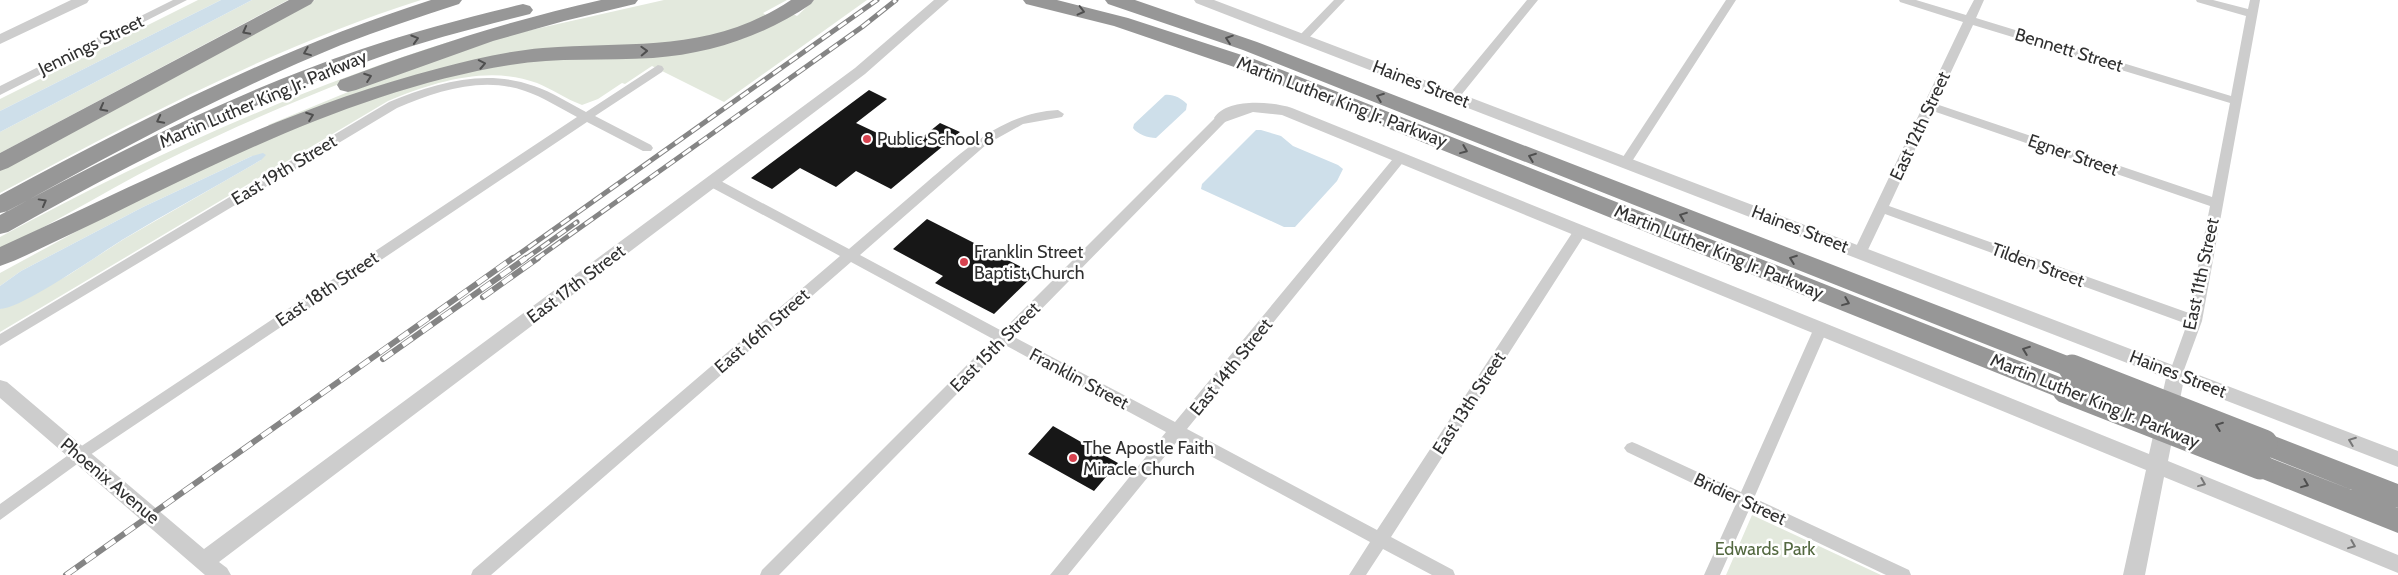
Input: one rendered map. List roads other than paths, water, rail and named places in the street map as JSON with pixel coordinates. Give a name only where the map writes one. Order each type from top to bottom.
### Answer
[{"type":"highway","points":[[0,163],[304,0]]},
{"type":"highway","name":"Martin Luther King Jr. Parkway","points":[[0,205],[160,120],[244,78],[364,29],[452,0]]},
{"type":"highway","name":"Martin Luther King Jr. Parkway","points":[[0,226],[142,151],[208,119],[315,74],[431,34],[570,0]]},
{"type":"highway","points":[[27,245],[182,159],[299,104],[470,43],[552,18],[628,0]]},
{"type":"highway","points":[[0,259],[247,140],[396,87],[474,65],[527,56],[656,51],[690,46],[754,28],[787,12],[804,0]]},
{"type":"highway","name":"Martin Luther King Jr. Parkway","points":[[1033,0],[1121,22],[1247,64],[2069,379],[2262,455],[2398,521]]},
{"type":"highway","name":"Martin Luther King Jr. Parkway","points":[[1115,0],[1250,46],[2069,379]]},
{"type":"highway","name":"Martin Luther King Jr. Parkway","points":[[2262,455],[2398,496]]},
{"type":"street","points":[[0,40],[82,0]]},
{"type":"street","name":"Jennings Street","points":[[0,91],[182,0]]},
{"type":"street","name":"East 17th Street","points":[[204,561],[860,71],[942,0]]},
{"type":"street","name":"Haines Street","points":[[1201,0],[2398,459]]},
{"type":"street","points":[[1302,39],[1340,0]]},
{"type":"street","points":[[1454,96],[1533,0]]},
{"type":"street","points":[[1625,162],[1731,0]]},
{"type":"street","name":"Bennett Street","points":[[1904,0],[2235,101]]},
{"type":"street","name":"East 12th Street","points":[[1860,253],[1979,0]]},
{"type":"street","points":[[2201,0],[2252,14]]},
{"type":"street","name":"East 11th Street","points":[[2134,575],[2176,374],[2195,321],[2255,0]]},
{"type":"street","name":"East 18th Street","points":[[0,513],[79,455],[658,69]]},
{"type":"street","name":"East 19th Street","points":[[0,341],[393,105],[421,93],[462,83],[488,81],[510,83],[532,88],[586,117]]},
{"type":"street","name":"Egner Street","points":[[1929,106],[2216,203]]},
{"type":"street","points":[[1222,118],[1241,109],[1276,107],[2398,564]]},
{"type":"street","name":"East 16th Street","points":[[479,575],[996,132],[1034,116],[1058,114]]},
{"type":"street","points":[[586,117],[647,148]]},
{"type":"street","name":"East 15th Street","points":[[768,575],[1222,118]]},
{"type":"street","name":"East 14th Street","points":[[1058,575],[1178,432],[1401,157]]},
{"type":"street","name":"Franklin Street","points":[[712,182],[1447,575]]},
{"type":"street","name":"Tilden Street","points":[[1881,208],[2195,321]]},
{"type":"street","name":"East 13th Street","points":[[1357,575],[1581,230]]},
{"type":"street","points":[[1712,575],[1746,502],[1821,328]]},
{"type":"street","name":"Phoenix Avenue","points":[[0,387],[220,575]]},
{"type":"street","name":"Bridier Street","points":[[1632,448],[1902,575]]},
{"type":"water","points":[[221,0],[252,0],[0,132],[0,111]]},
{"type":"water","points":[[1165,95],[1174,96],[1182,100],[1187,104],[1186,110],[1156,138],[1137,132],[1133,128],[1134,124]]},
{"type":"water","points":[[1256,130],[1281,136],[1293,146],[1338,165],[1343,169],[1337,181],[1295,227],[1284,227],[1201,189],[1202,184]]},
{"type":"water","points":[[263,153],[266,155],[261,160],[122,240],[61,280],[25,300],[10,307],[0,309],[0,286],[21,271],[143,207],[252,156]]},
{"type":"railway","points":[[512,259],[877,0]]},
{"type":"railway","points":[[536,259],[862,27],[896,0]]},
{"type":"railway","points":[[525,259],[577,222]]},
{"type":"railway","points":[[66,575],[513,258]]},
{"type":"railway","points":[[383,359],[526,258]]},
{"type":"railway","points":[[483,297],[538,258]]},
{"type":"place","name":"Public School 8","points":[[867,139]]},
{"type":"place","name":"Franklin Street Baptist Church","points":[[964,262]]},
{"type":"place","name":"The Apostle Faith Miracle Church","points":[[1073,458]]},
{"type":"park label","name":"Edwards Park","points":[[1765,549]]}]
